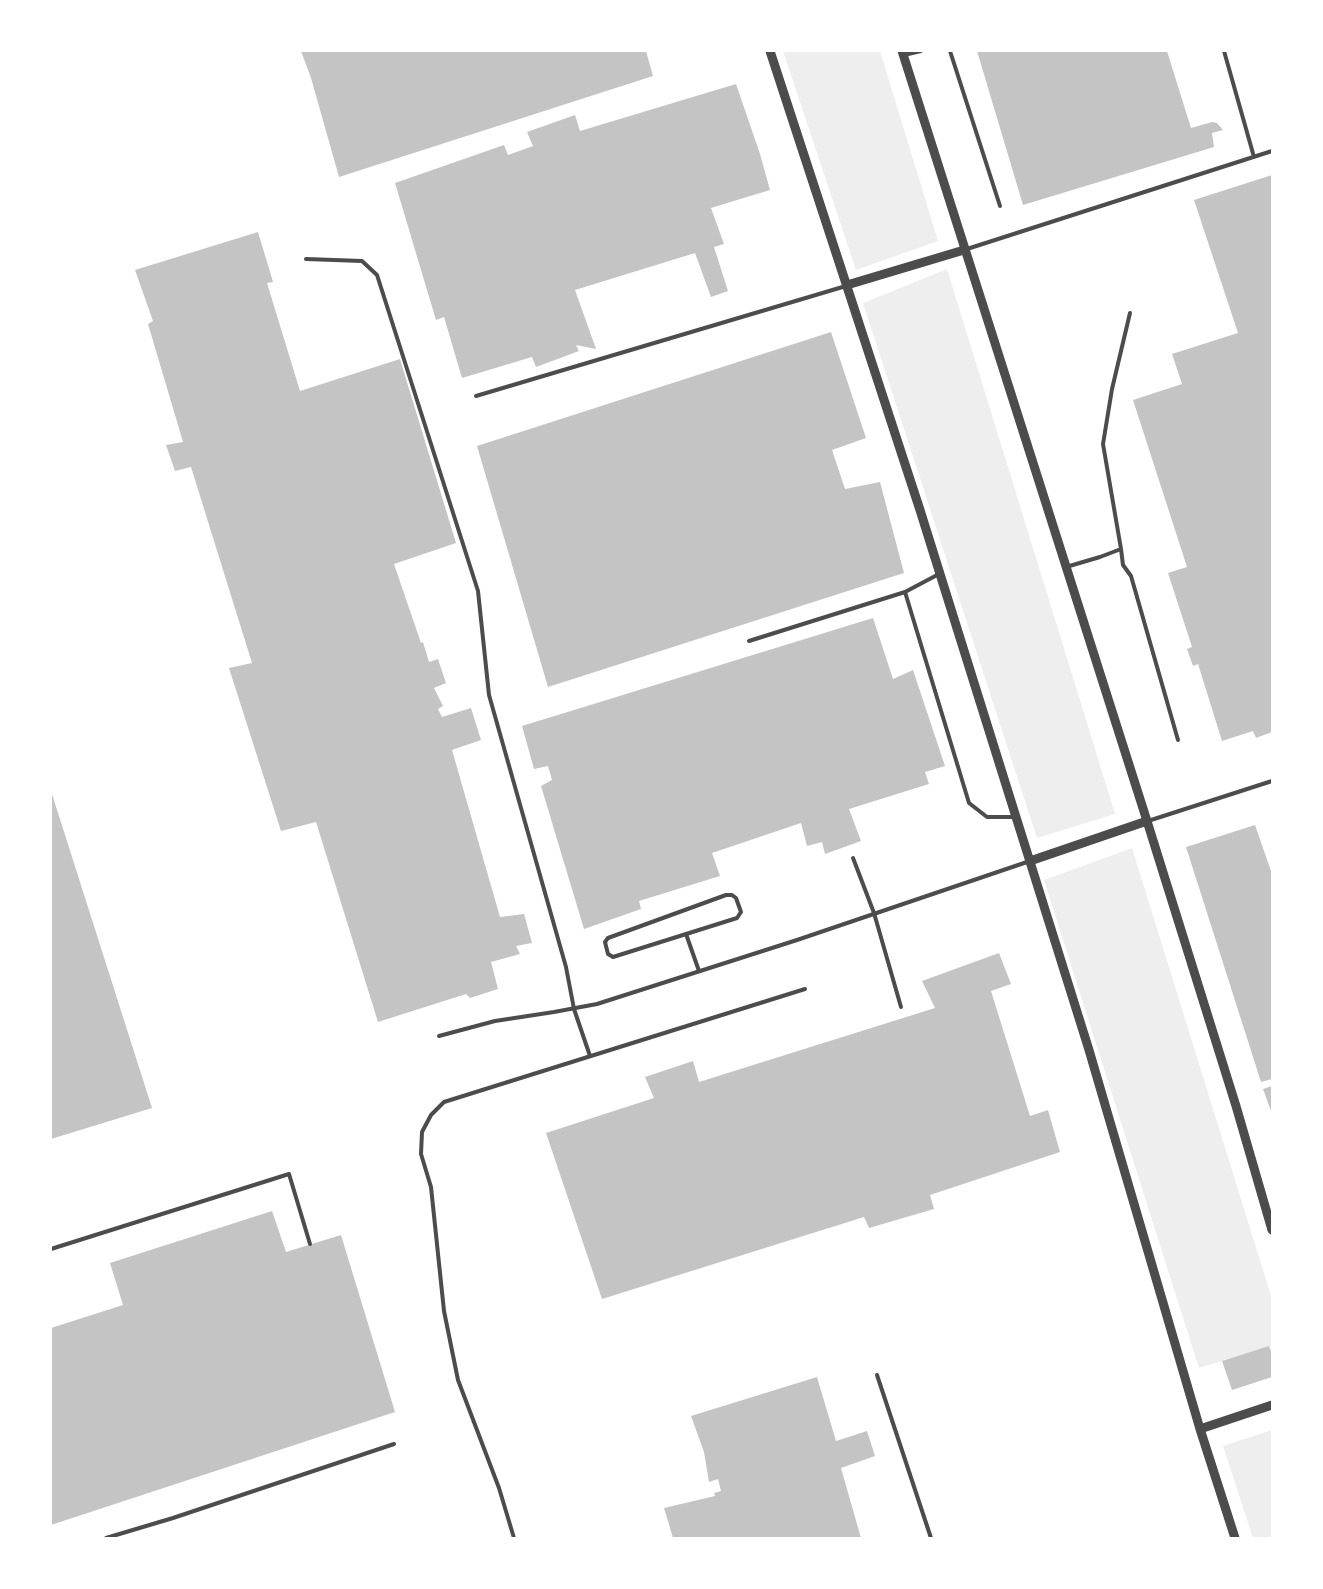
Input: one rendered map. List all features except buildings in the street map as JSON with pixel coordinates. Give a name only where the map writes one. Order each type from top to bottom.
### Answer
[{"type":"street","points":[[770,51],[940,574],[1030,861],[1235,1538]]},
{"type":"street","points":[[903,53],[1147,821],[1236,1106],[1272,1230]]},
{"type":"street","points":[[847,285],[964,250]]},
{"type":"street","points":[[1030,861],[1147,821]]},
{"type":"street","points":[[1200,1428],[1272,1406]]},
{"type":"lane","points":[[903,53],[921,51]]},
{"type":"lane","points":[[950,51],[1000,206]]},
{"type":"lane","points":[[1224,51],[1254,157]]},
{"type":"lane","points":[[964,250],[1272,151]]},
{"type":"lane","points":[[306,259],[362,261],[377,275],[478,591],[489,695],[566,967],[574,1009],[590,1056]]},
{"type":"lane","points":[[476,396],[847,285]]},
{"type":"lane","points":[[1130,313],[1112,389],[1103,444],[1123,565],[1131,576],[1178,740]]},
{"type":"lane","points":[[1066,567],[1121,549]]},
{"type":"lane","points":[[749,641],[905,592],[940,574]]},
{"type":"lane","points":[[905,592],[969,802],[987,817],[1016,817]]},
{"type":"lane","points":[[1147,821],[1272,781]]},
{"type":"lane","points":[[854,858],[874,913],[901,1007]]},
{"type":"lane","points":[[439,1036],[495,1021],[597,1004],[797,940],[1030,861]]},
{"type":"lane","points":[[726,895],[736,898],[741,912],[737,918],[686,934],[613,957],[608,954],[605,942],[610,937],[726,895]]},
{"type":"lane","points":[[686,934],[699,971]]},
{"type":"lane","points":[[514,1538],[499,1488],[458,1380],[444,1311],[431,1187],[421,1154],[422,1131],[431,1115],[444,1102],[806,989]]},
{"type":"lane","points":[[51,1250],[289,1174],[310,1244]]},
{"type":"lane","points":[[877,1375],[931,1538]]},
{"type":"lane","points":[[106,1538],[394,1444]]},
{"type":"shaded area","points":[[783,51],[880,51],[938,241],[856,270]]},
{"type":"shaded area","points":[[947,269],[1115,814],[1037,838],[863,303]]},
{"type":"shaded area","points":[[1132,848],[1272,1299],[1272,1346],[1199,1368],[1044,880]]},
{"type":"shaded area","points":[[1272,1430],[1272,1538],[1253,1538],[1223,1446]]}]
